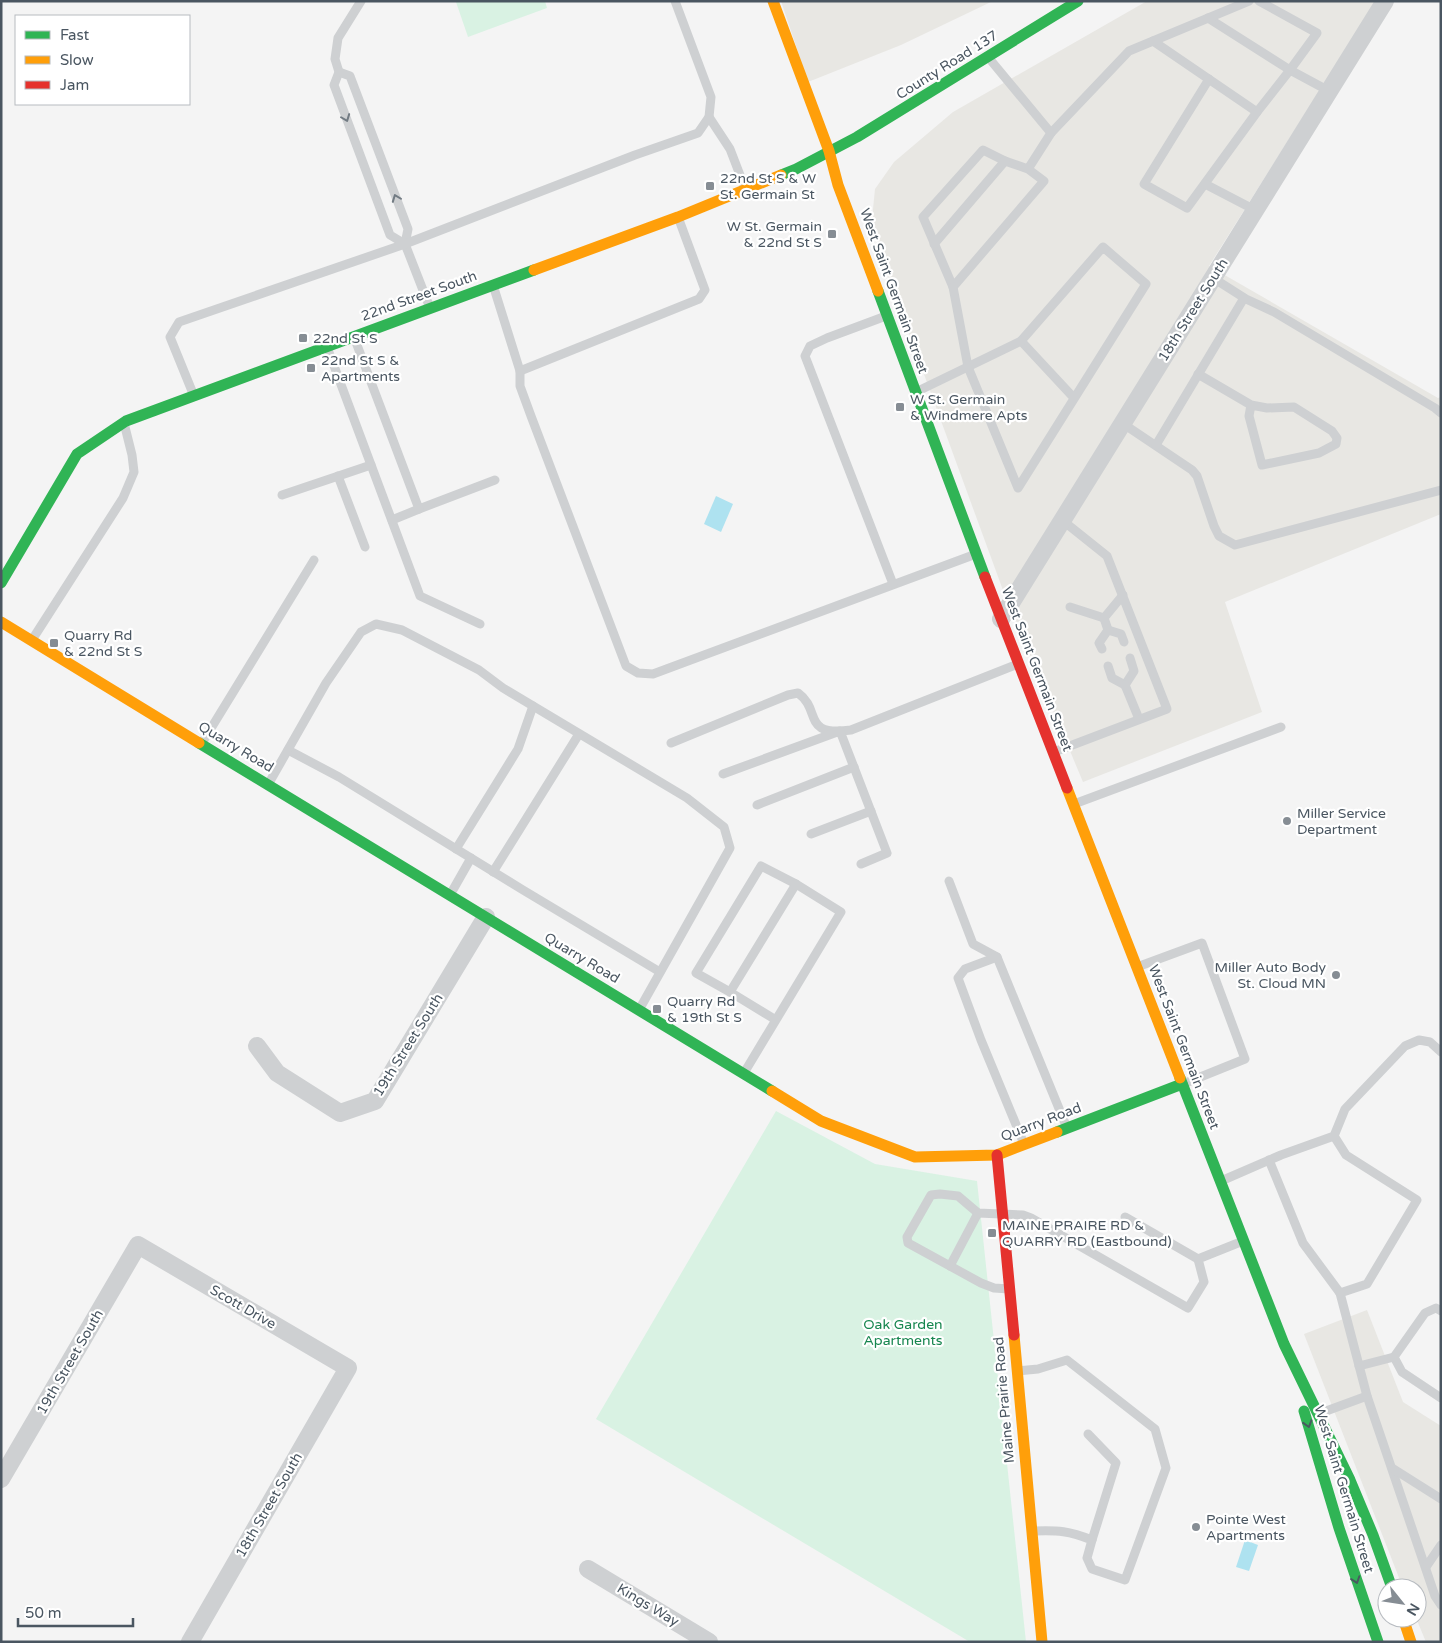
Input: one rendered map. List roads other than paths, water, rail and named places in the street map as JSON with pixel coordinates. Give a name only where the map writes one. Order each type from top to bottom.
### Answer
[{"type":"street","name":"West Saint Germain Street","points":[[773,1],[829,151],[838,185],[1018,664],[1284,1344],[1339,1528],[1378,1642]]},
{"type":"street","name":"County Road 137","points":[[829,151],[857,137],[1078,1]]},
{"type":"street","name":"18th Street South","points":[[1001,619],[1385,1]]},
{"type":"street","name":"22nd Street South","points":[[1,583],[77,454],[124,423],[746,191],[796,169],[829,151]]},
{"type":"street","name":"Quarry Road","points":[[1,622],[821,1121],[915,1157],[997,1155],[1182,1084]]},
{"type":"street","name":"19th Street South","points":[[257,1046],[277,1073],[340,1113],[375,1101],[486,917]]},
{"type":"street","name":"Maine Prairie Road","points":[[997,1155],[1042,1642]]},
{"type":"street","name":"19th Street South","points":[[1,1479],[138,1245]]},
{"type":"street","name":"Scott Drive","points":[[138,1245],[348,1368]]},
{"type":"street","name":"West Saint Germain Street","points":[[1284,1344],[1360,1504],[1388,1578]]},
{"type":"street","name":"18th Street South","points":[[190,1642],[348,1368]]},
{"type":"street","name":"Kings Way","points":[[588,1569],[709,1642]]},
{"type":"street","points":[[1407,1628],[1412,1642]]},
{"type":"lane","points":[[361,1],[338,38],[336,59],[339,72],[334,85],[390,235],[405,244]]},
{"type":"lane","points":[[194,396],[170,337],[180,322],[405,244],[635,155],[698,133],[709,118],[711,97],[674,1]]},
{"type":"lane","points":[[1028,169],[1052,133],[1129,51],[1249,1]]},
{"type":"lane","points":[[1209,79],[1144,184],[1187,208],[1318,33],[1259,1]]},
{"type":"lane","points":[[1208,18],[1290,70],[1329,91]]},
{"type":"lane","points":[[1153,41],[1258,112]]},
{"type":"lane","points":[[988,57],[1052,133]]},
{"type":"lane","points":[[339,72],[350,76],[408,229],[405,244],[430,308]]},
{"type":"lane","points":[[709,118],[730,149],[746,191]]},
{"type":"lane","points":[[915,392],[968,367],[1021,342],[1102,247],[1146,284],[1018,488],[968,367],[953,287],[923,217],[983,150],[1005,161],[1028,169],[1044,181],[953,287]]},
{"type":"lane","points":[[934,244],[1005,161]]},
{"type":"lane","points":[[1205,184],[1255,210]]},
{"type":"lane","points":[[520,371],[699,300],[705,290],[678,217]]},
{"type":"lane","points":[[1213,278],[1244,298],[1274,312],[1441,413]]},
{"type":"lane","points":[[493,285],[520,371],[520,386],[531,416],[626,666],[638,673],[653,674],[977,554]]},
{"type":"lane","points":[[1156,446],[1244,298]]},
{"type":"lane","points":[[887,316],[810,346],[805,356],[894,584]]},
{"type":"lane","points":[[353,337],[419,509]]},
{"type":"lane","points":[[1021,342],[1074,398]]},
{"type":"lane","points":[[326,347],[420,596],[480,624]]},
{"type":"lane","points":[[1198,374],[1251,405],[1267,408],[1294,407],[1332,431],[1337,438],[1336,444],[1319,452],[1262,465],[1249,416],[1251,405]]},
{"type":"lane","points":[[31,640],[127,490],[134,472],[124,423]]},
{"type":"lane","points":[[1122,423],[1192,470],[1197,476],[1219,536],[1235,545],[1441,490]]},
{"type":"lane","points":[[282,495],[371,465]]},
{"type":"lane","points":[[338,476],[365,547]]},
{"type":"lane","points":[[392,520],[495,480]]},
{"type":"lane","points":[[1053,752],[1167,709],[1107,556],[1062,520]]},
{"type":"lane","points":[[202,744],[314,560]]},
{"type":"lane","points":[[1104,618],[1122,595]]},
{"type":"lane","points":[[1070,607],[1104,618]]},
{"type":"lane","points":[[1104,618],[1108,630]]},
{"type":"lane","points":[[268,784],[326,683],[361,632],[376,624],[402,630],[479,670],[503,688],[687,798],[724,827],[730,848],[639,1010]]},
{"type":"lane","points":[[1108,630],[1121,634],[1124,642]]},
{"type":"lane","points":[[1102,649],[1099,642],[1108,630]]},
{"type":"lane","points":[[1125,685],[1134,671],[1130,658]]},
{"type":"lane","points":[[671,743],[798,692],[803,697],[816,724],[822,729],[851,730],[1018,664]]},
{"type":"lane","points":[[1108,666],[1112,678],[1125,685],[1139,719]]},
{"type":"lane","points":[[456,849],[518,750],[533,706]]},
{"type":"lane","points":[[1073,804],[1281,727]]},
{"type":"lane","points":[[840,731],[887,853],[861,864]]},
{"type":"lane","points":[[723,774],[840,731]]},
{"type":"lane","points":[[493,872],[579,734]]},
{"type":"lane","points":[[288,750],[339,777],[660,972]]},
{"type":"lane","points":[[757,805],[854,767]]},
{"type":"lane","points":[[811,834],[871,812]]},
{"type":"lane","points":[[450,895],[471,858]]},
{"type":"lane","points":[[744,1074],[841,912],[796,884],[761,866],[696,973],[776,1020]]},
{"type":"lane","points":[[948,881],[973,944],[997,956],[1067,1128]]},
{"type":"lane","points":[[730,992],[796,884]]},
{"type":"lane","points":[[1137,967],[1202,943],[1245,1059],[1182,1084]]},
{"type":"lane","points":[[997,956],[965,969],[958,978],[981,1040],[1024,1144]]},
{"type":"lane","points":[[1220,1181],[1269,1160],[1334,1136],[1345,1109],[1405,1046],[1419,1040],[1430,1042],[1441,1052]]},
{"type":"lane","points":[[1334,1136],[1346,1155],[1417,1200],[1367,1284],[1340,1293]]},
{"type":"lane","points":[[1269,1160],[1303,1244],[1340,1293],[1367,1396],[1435,1596],[1441,1605]]},
{"type":"lane","points":[[1009,1289],[994,1288],[981,1283],[908,1244],[907,1237],[931,1195],[958,1196],[978,1213],[1024,1215],[1188,1308],[1204,1282],[1198,1259],[1125,1217]]},
{"type":"lane","points":[[950,1266],[978,1213]]},
{"type":"lane","points":[[1198,1259],[1244,1240]]},
{"type":"lane","points":[[1359,1366],[1394,1357],[1425,1313],[1436,1308],[1441,1311]]},
{"type":"lane","points":[[1394,1357],[1402,1372],[1441,1398]]},
{"type":"lane","points":[[1016,1371],[1038,1369],[1067,1360],[1155,1429],[1166,1468],[1126,1580],[1092,1569],[1087,1558],[1116,1463],[1088,1434]]},
{"type":"lane","points":[[1318,1414],[1367,1396]]},
{"type":"lane","points":[[1392,1468],[1441,1499]]},
{"type":"lane","points":[[1032,1531],[1054,1530],[1070,1532],[1092,1540]]},
{"type":"lane","points":[[1426,1567],[1441,1545]]},
{"type":"water","points":[[716,496],[733,504],[721,532],[704,524]]},
{"type":"water","points":[[1245,1540],[1258,1545],[1249,1571],[1236,1567]]},
{"type":"place","name":"22nd St S & W St. Germain St","points":[[710,186]]},
{"type":"place","name":"W St. Germain & 22nd St S","points":[[832,234]]},
{"type":"place","name":"22nd St S","points":[[303,338]]},
{"type":"place","name":"22nd St S & Apartments","points":[[311,368]]},
{"type":"place","name":"W St. Germain & Windmere Apts","points":[[900,407]]},
{"type":"place","name":"Quarry Rd & 22nd St S","points":[[54,643]]},
{"type":"place","name":"Miller Service Department","points":[[1287,821]]},
{"type":"place","name":"Miller Auto Body St. Cloud MN","points":[[1336,975]]},
{"type":"place","name":"Quarry Rd & 19th St S","points":[[657,1009]]},
{"type":"place","name":"MAINE PRAIRE RD & QUARRY RD (Eastbound)","points":[[992,1233]]},
{"type":"place","name":"Pointe West Apartments","points":[[1196,1527]]},
{"type":"park label","name":"Oak Garden Apartments","points":[[903,1332]]}]
